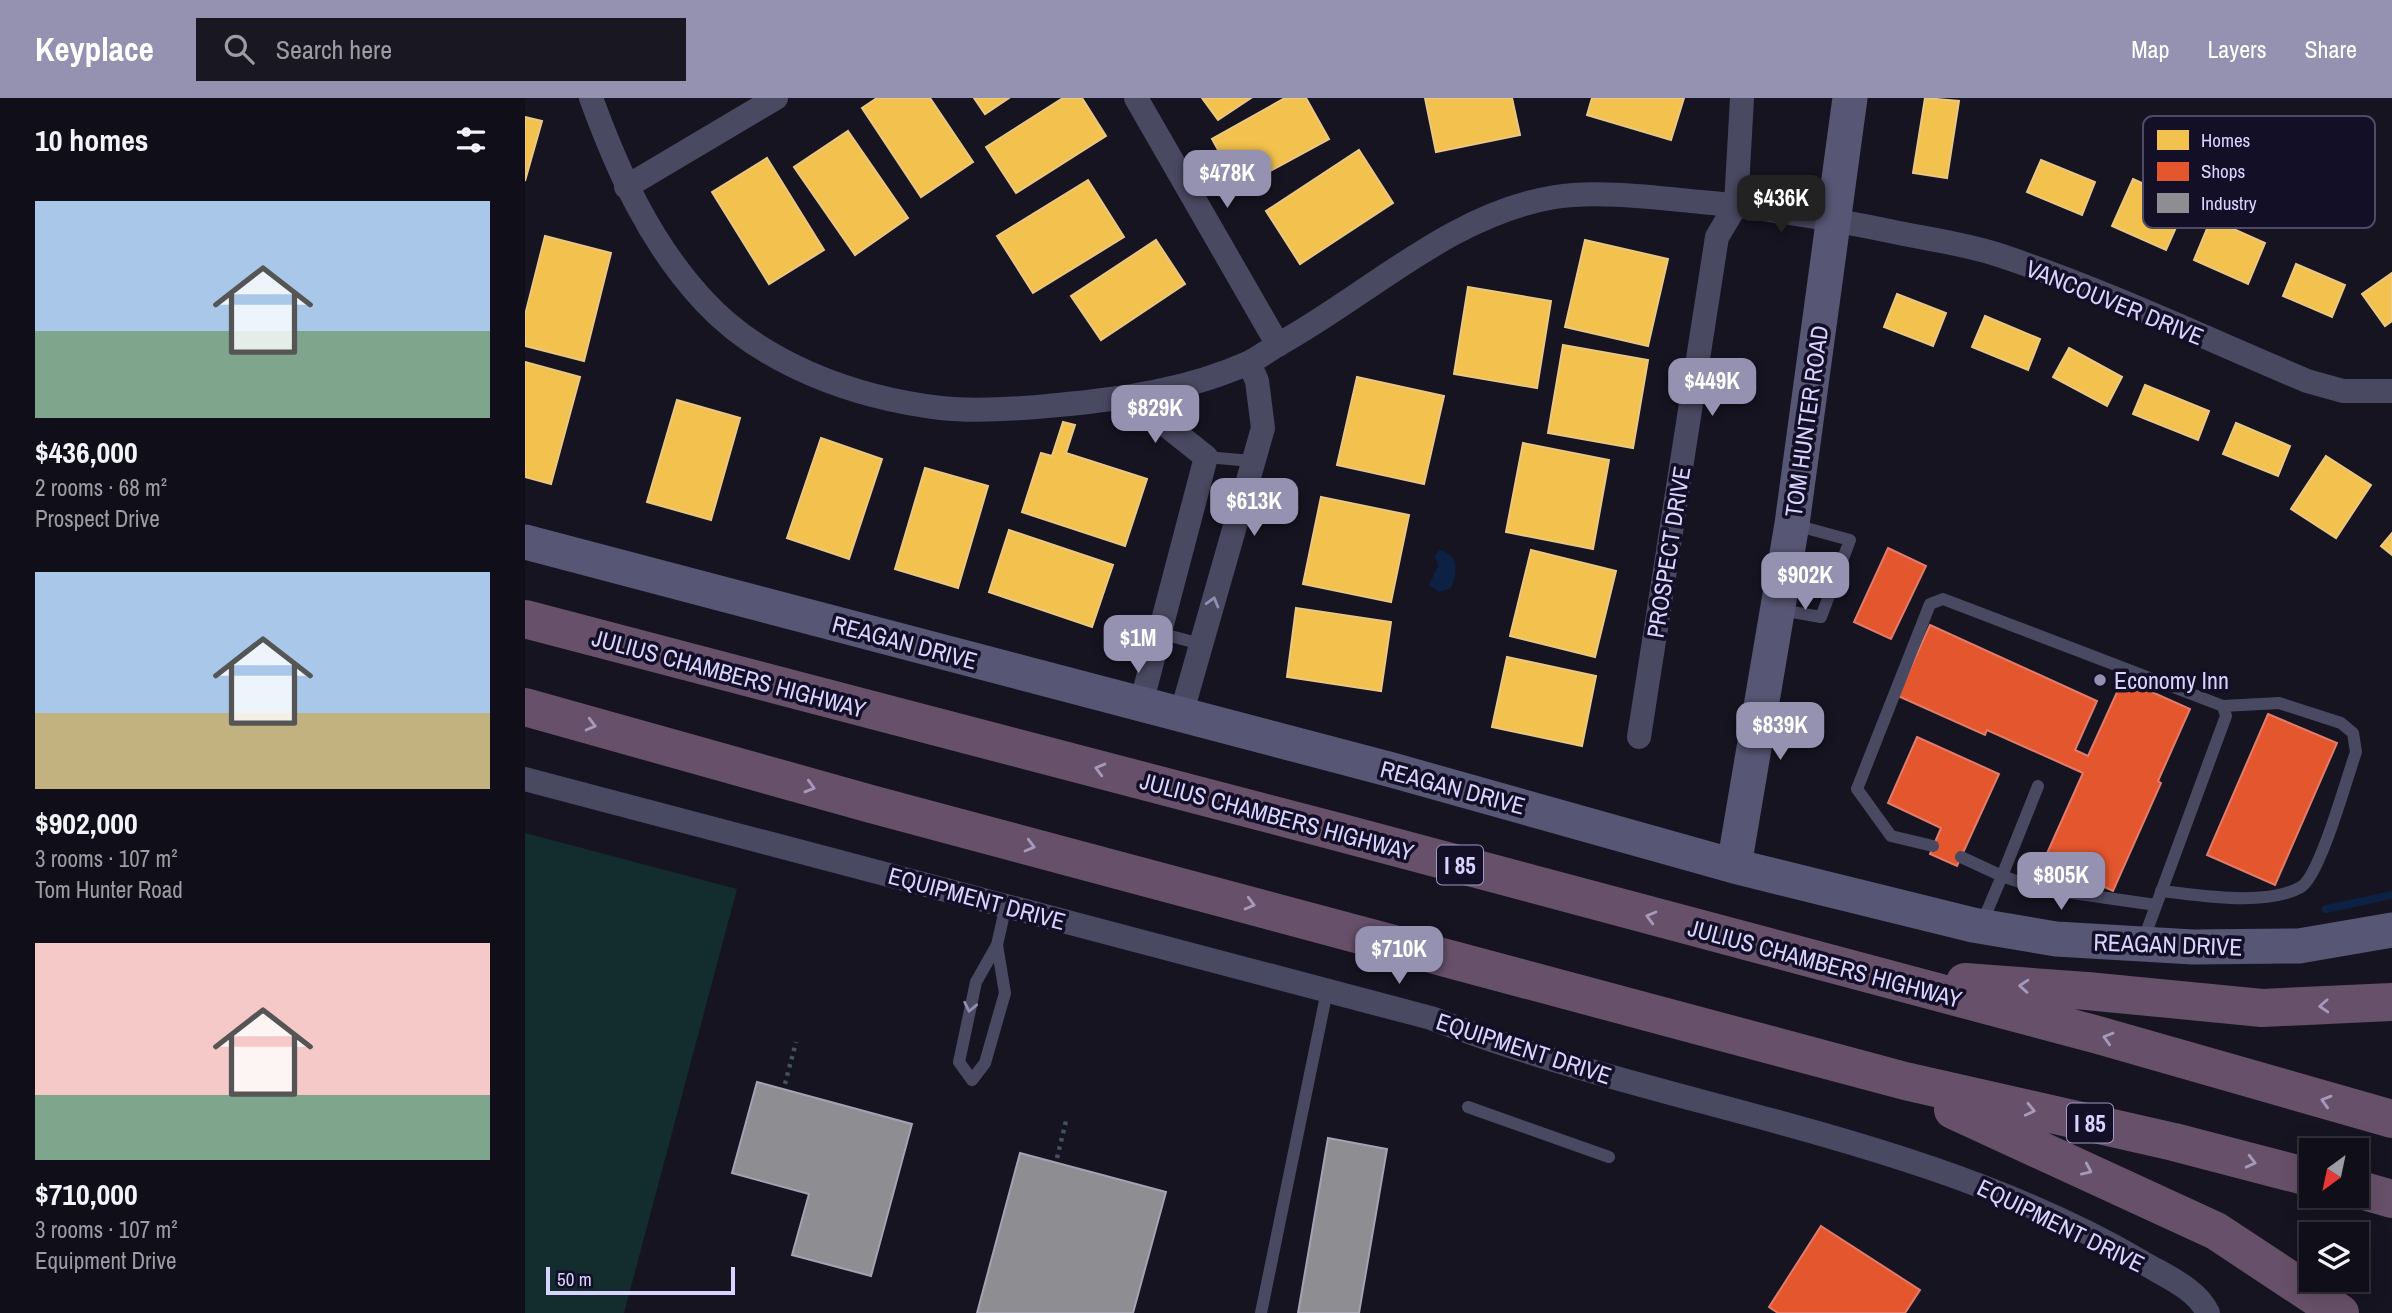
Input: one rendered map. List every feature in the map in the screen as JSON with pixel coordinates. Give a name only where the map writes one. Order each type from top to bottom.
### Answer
[{"type":"highway","name":"JULIUS CHAMBERS HIGHWAY","points":[[525,619],[1355,836],[1876,976],[2392,1119]]},
{"type":"highway","name":"I 85","points":[[525,707],[871,804],[1868,1072],[2299,1175]]},
{"type":"highway","points":[[1876,976],[2087,990],[2262,1008],[2392,1002]]},
{"type":"highway","points":[[1868,1072],[2216,1231],[2340,1313]]},
{"type":"highway","points":[[2369,1192],[2392,1199]]},
{"type":"street","points":[[591,98],[626,187],[674,263],[705,302],[733,328],[763,348],[824,380],[942,408],[1006,410],[1132,398],[1249,363],[1305,331],[1422,252],[1486,216],[1557,197],[1648,197],[1736,205],[1834,220]]},
{"type":"street","points":[[626,187],[776,98]]},
{"type":"street","points":[[1136,98],[1278,345]]},
{"type":"street","name":"PROSPECT DRIVE","points":[[1639,737],[1717,237],[1736,205],[1742,98]]},
{"type":"street","name":"TOM HUNTER ROAD","points":[[1734,866],[1792,524],[1850,98]]},
{"type":"street","name":"VANCOUVER DRIVE","points":[[1834,220],[1996,254],[2053,274],[2307,381],[2343,391],[2392,391]]},
{"type":"street","points":[[1181,715],[1263,428],[1257,381],[1249,363]]},
{"type":"street","points":[[1132,398],[1206,457],[1141,705]]},
{"type":"street","name":"REAGAN DRIVE","points":[[525,542],[1181,715],[1734,866],[1980,926],[2056,939],[2140,947],[2299,946],[2392,930]]},
{"type":"street","name":"EQUIPMENT DRIVE","points":[[525,779],[1431,1018],[1537,1056],[1861,1143],[1945,1171],[2027,1205],[2120,1250],[2188,1289],[2208,1313]]},
{"type":"lane","points":[[1206,457],[1252,461]]},
{"type":"lane","points":[[1777,609],[1821,617],[1850,540],[1792,524]]},
{"type":"lane","points":[[1933,846],[1891,836],[1857,789],[1930,604],[1943,599],[2223,706],[2279,702],[2341,723],[2353,733],[2356,752],[2318,864],[2302,886],[2277,894],[2228,897],[2161,891]]},
{"type":"lane","points":[[1159,633],[1201,644]]},
{"type":"lane","points":[[2140,947],[2226,716],[2223,706]]},
{"type":"lane","points":[[1980,926],[2038,786]]},
{"type":"lane","points":[[1961,857],[2001,876],[2037,888],[2156,905]]},
{"type":"lane","points":[[997,945],[1005,993],[985,1063],[971,1080],[959,1062],[976,982],[997,945],[1006,905]]},
{"type":"lane","points":[[1261,1313],[1327,991]]},
{"type":"lane","points":[[1468,1107],[1609,1157]]},
{"type":"path","points":[[785,1084],[796,1042]]},
{"type":"path","points":[[1057,1158],[1067,1117]]},
{"type":"green space","points":[[525,833],[737,889],[624,1313],[525,1313]]},
{"type":"water","points":[[1439,550],[1450,555],[1456,570],[1451,588],[1439,592],[1429,585],[1438,566],[1435,556]]},
{"type":"building: Homes","points":[[877,98],[930,98],[973,162],[921,197],[862,108]]},
{"type":"building: Homes","points":[[974,98],[1009,98],[985,114]]},
{"type":"building: Homes","points":[[1063,98],[1082,98],[1106,136],[1016,193],[986,147]]},
{"type":"building: Homes","points":[[1202,98],[1251,98],[1218,120]]},
{"type":"building: Homes","points":[[1285,98],[1306,98],[1329,139],[1239,188],[1212,139]]},
{"type":"building: Homes","points":[[1425,98],[1512,98],[1520,135],[1436,152]]},
{"type":"building: Homes","points":[[1592,98],[1684,98],[1671,140],[1587,115]]},
{"type":"building: Homes","points":[[1925,98],[1959,101],[1947,178],[1913,173]]},
{"type":"building: Homes","points":[[525,117],[542,121],[525,181]]},
{"type":"building: Homes","points":[[848,131],[908,218],[855,255],[794,167]]},
{"type":"building: Homes","points":[[1359,150],[1393,203],[1300,264],[1266,211]]},
{"type":"building: Homes","points":[[767,158],[824,250],[769,284],[712,192]]},
{"type":"building: Homes","points":[[2041,160],[2095,182],[2082,215],[2027,192]]},
{"type":"building: Homes","points":[[2133,179],[2143,184],[2143,228],[2176,228],[2166,250],[2112,226]]},
{"type":"building: Homes","points":[[1088,180],[1124,237],[1033,293],[997,236]]},
{"type":"building: Homes","points":[[2207,228],[2231,228],[2265,243],[2248,284],[2194,260]]},
{"type":"building: Homes","points":[[545,236],[611,253],[584,361],[525,346],[525,315]]},
{"type":"building: Homes","points":[[1156,240],[1185,284],[1101,340],[1071,296]]},
{"type":"building: Homes","points":[[1585,240],[1668,259],[1648,346],[1565,327]]},
{"type":"building: Homes","points":[[2296,264],[2345,285],[2332,317],[2283,296]]},
{"type":"building: Homes","points":[[2392,273],[2392,321],[2385,326],[2362,294]]},
{"type":"building: Homes","points":[[1468,287],[1551,301],[1537,388],[1454,374]]},
{"type":"building: Homes","points":[[1897,294],[1946,313],[1933,346],[1884,327]]},
{"type":"building: Homes","points":[[1985,316],[2040,339],[2028,370],[1972,347]]},
{"type":"building: Homes","points":[[1563,345],[1648,360],[1633,448],[1548,433]]},
{"type":"building: Homes","points":[[2069,348],[2122,377],[2107,406],[2053,377]]},
{"type":"building: Homes","points":[[525,362],[580,377],[551,484],[525,477]]},
{"type":"building: Homes","points":[[1357,377],[1444,396],[1424,484],[1337,465]]},
{"type":"building: Homes","points":[[2145,385],[2209,411],[2198,440],[2133,414]]},
{"type":"building: Homes","points":[[677,400],[740,418],[711,520],[647,502]]},
{"type":"building: Homes","points":[[1063,422],[1075,425],[1066,453],[1147,479],[1125,546],[1022,512],[1041,453],[1052,456]]},
{"type":"building: Homes","points":[[2236,423],[2290,446],[2278,476],[2223,454]]},
{"type":"building: Homes","points":[[821,438],[882,459],[849,559],[787,538]]},
{"type":"building: Homes","points":[[1523,443],[1609,460],[1593,549],[1506,532]]},
{"type":"building: Homes","points":[[2326,456],[2371,485],[2336,538],[2291,509]]},
{"type":"building: Homes","points":[[925,468],[988,486],[958,588],[895,569]]},
{"type":"building: Homes","points":[[1321,497],[1409,515],[1391,602],[1303,584]]},
{"type":"building: Homes","points":[[1009,530],[1113,565],[1092,627],[989,592]]},
{"type":"building: Homes","points":[[2392,533],[2392,555],[2381,546]]},
{"type":"building: Homes","points":[[1531,550],[1616,571],[1595,657],[1510,636]]},
{"type":"building: Homes","points":[[1296,608],[1391,622],[1381,691],[1287,677]]},
{"type":"building: Homes","points":[[1507,657],[1596,676],[1582,746],[1492,727]]},
{"type":"building: Shops","points":[[1888,548],[1926,566],[1891,639],[1854,622]]},
{"type":"building: Shops","points":[[1930,625],[2097,701],[2075,750],[2088,756],[2123,679],[2190,709],[2158,781],[2161,783],[2113,891],[2044,860],[2083,773],[1987,730],[1985,735],[1898,696]]},
{"type":"building: Shops","points":[[2268,714],[2337,743],[2275,885],[2207,855]]},
{"type":"building: Shops","points":[[1917,737],[1999,774],[1957,866],[1930,854],[1941,828],[1888,803]]},
{"type":"building: Shops","points":[[1821,1226],[1920,1290],[1905,1313],[1778,1313],[1769,1307]]},
{"type":"building: Industry","points":[[757,1082],[912,1124],[871,1276],[792,1255],[809,1194],[732,1173]]},
{"type":"building: Industry","points":[[1328,1138],[1387,1149],[1359,1313],[1298,1313]]},
{"type":"building: Industry","points":[[1020,1153],[1166,1192],[1133,1313],[977,1313]]},
{"type":"waterway","points":[[2326,909],[2392,895]]},
{"type":"place","name":"Economy Inn","points":[[2100,680]]}]
